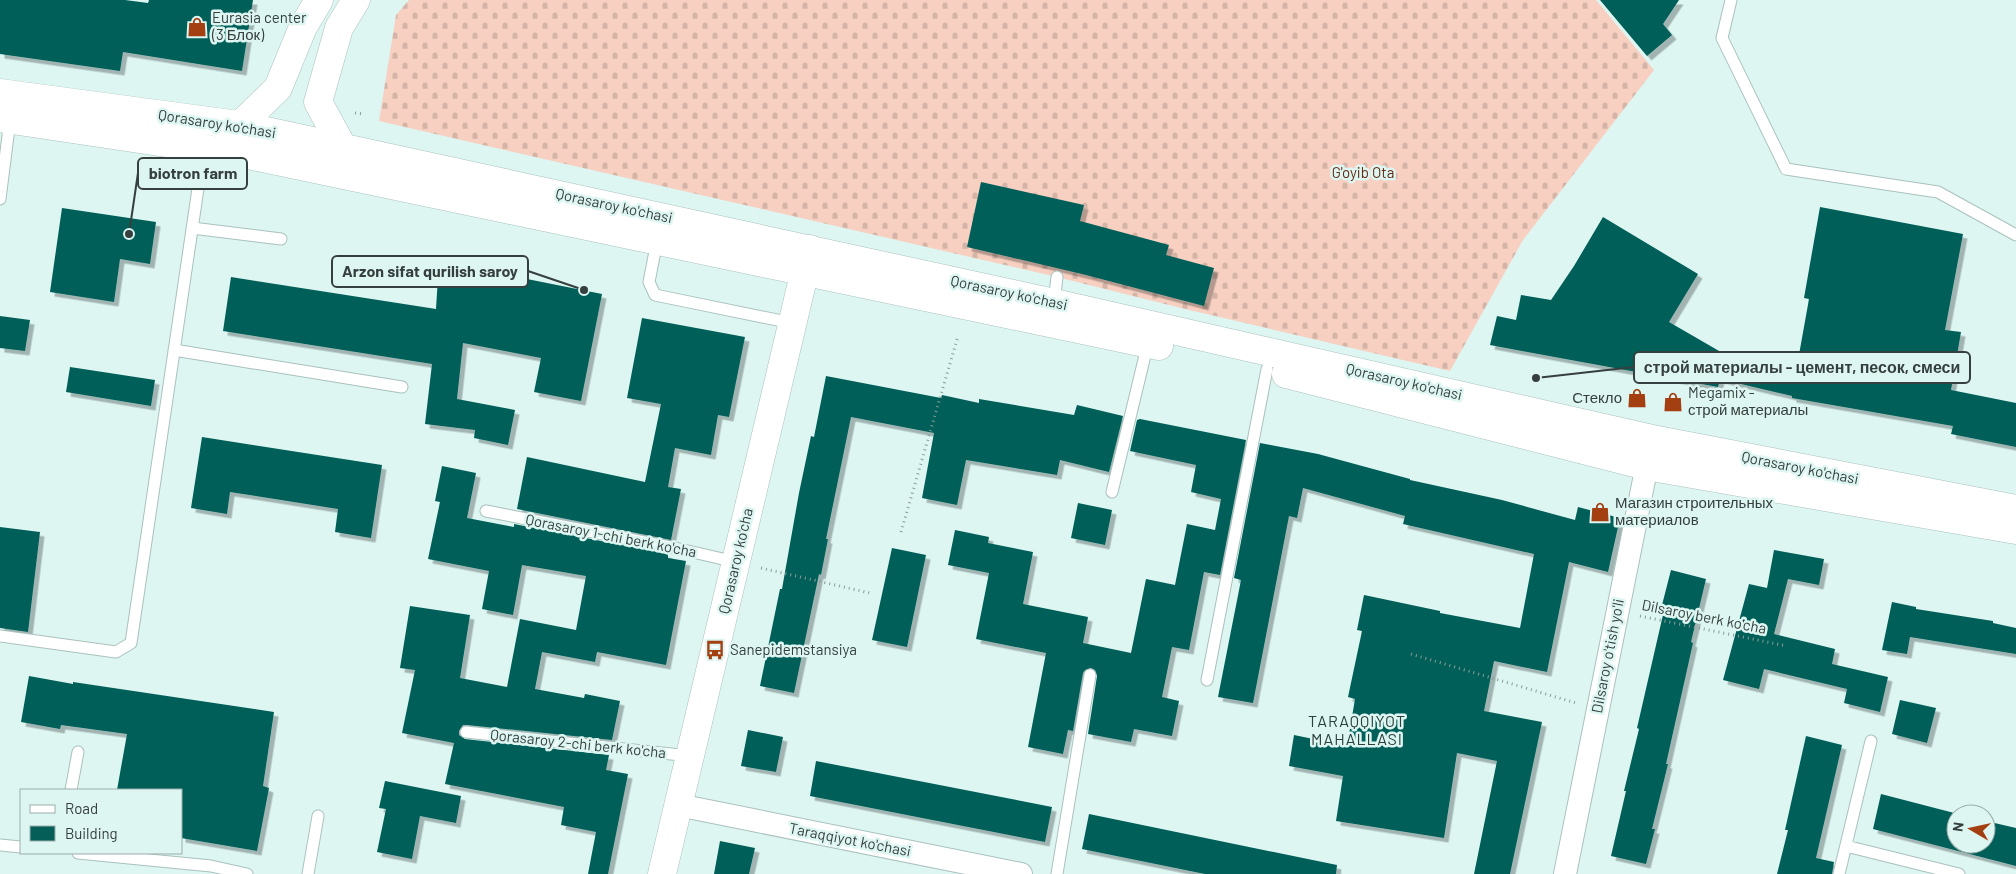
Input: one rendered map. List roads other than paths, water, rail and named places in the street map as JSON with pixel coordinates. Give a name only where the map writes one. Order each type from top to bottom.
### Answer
[{"type":"main road","points":[[210,149],[278,88],[303,27],[319,0]]},
{"type":"main road","points":[[253,156],[290,136],[318,102],[339,28],[356,0]]},
{"type":"main road","points":[[278,88],[290,136],[305,158],[320,170]]},
{"type":"main road","name":"Qorasaroy ko'chasi","points":[[0,93],[239,125],[290,136],[1148,343],[1267,369],[1646,466],[2016,530]]},
{"type":"main road","points":[[318,102],[343,148]]},
{"type":"main road","name":"Qorasaroy ko'chasi","points":[[5,119],[253,156],[657,241],[1056,290],[1652,439],[2016,510]]},
{"type":"main road","name":"Qorasaroy ko'cha","points":[[662,874],[807,260]]},
{"type":"street","name":"Dilsaroy o'tish yo'li","points":[[1565,874],[1652,439]]},
{"type":"street","name":"Taraqqiyot ko'chasi","points":[[678,805],[1021,874]]},
{"type":"lane","points":[[1731,0],[1722,38],[1786,169],[1938,192],[2016,235]]},
{"type":"lane","points":[[0,199],[5,119]]},
{"type":"lane","points":[[0,636],[116,652],[131,644],[192,228],[210,149]]},
{"type":"lane","points":[[192,228],[281,239]]},
{"type":"lane","points":[[657,241],[649,282],[654,295],[792,323]]},
{"type":"lane","points":[[1112,492],[1148,343]]},
{"type":"lane","points":[[174,350],[402,387]]},
{"type":"lane","points":[[1208,680],[1267,369]]},
{"type":"lane","name":"Qorasaroy 1-chi berk ko'cha","points":[[486,511],[675,548],[736,562]]},
{"type":"lane","points":[[1057,874],[1090,675]]},
{"type":"lane","name":"Qorasaroy 2-chi berk ko'cha","points":[[466,732],[690,756]]},
{"type":"lane","points":[[1839,874],[1871,741]]},
{"type":"lane","points":[[71,789],[78,752]]},
{"type":"lane","points":[[308,874],[318,816]]},
{"type":"lane","points":[[0,845],[20,847]]},
{"type":"lane","points":[[1846,846],[1959,874]]},
{"type":"lane","points":[[88,854],[211,866],[247,874]]},
{"type":"place","name":"Eurasia center (3 Блок)","points":[[197,27]]},
{"type":"place","name":"biotron farm","points":[[129,234]]},
{"type":"place","name":"Arzon sifat qurilish saroy","points":[[584,290]]},
{"type":"place","name":"строй материалы - цемент, песок, смеси","points":[[1536,378]]},
{"type":"place","name":"Стекло","points":[[1637,398]]},
{"type":"place","name":"Megamix - строй материалы","points":[[1673,402]]},
{"type":"place","name":"Магазин строительных материалов","points":[[1600,512]]},
{"type":"place","name":"Sanepidemstansiya","points":[[715,650]]},
{"type":"district","name":"TARAQQIYOT MAHALLASI","points":[[1357,730]]},
{"type":"park label","name":"G'oyib Ota","points":[[1363,173]]}]
